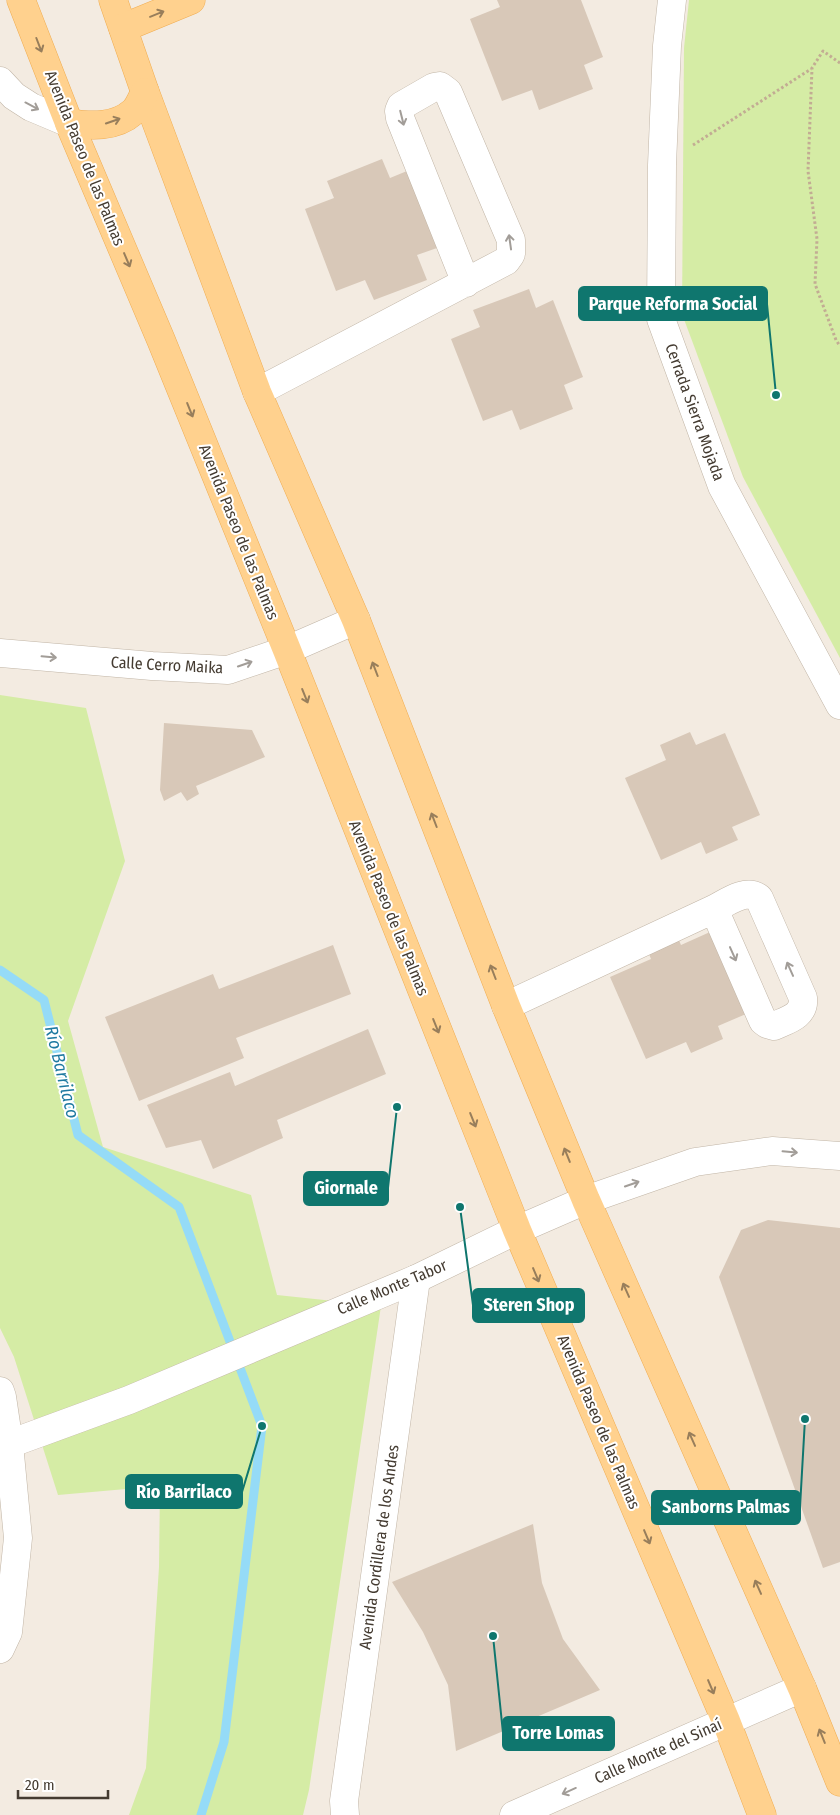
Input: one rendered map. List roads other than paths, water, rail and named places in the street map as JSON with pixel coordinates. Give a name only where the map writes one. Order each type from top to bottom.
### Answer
[{"type":"main road","name":"Avenida Paseo de las Palmas","points":[[21,0],[69,123],[161,340],[287,650],[517,1230],[726,1721],[762,1815]]},
{"type":"main road","points":[[113,0],[145,92],[258,392],[356,620],[506,1006],[586,1200],[802,1688],[840,1782]]},
{"type":"main road","points":[[123,28],[191,0]]},
{"type":"main road","points":[[69,123],[92,126],[114,123],[133,112],[145,92]]},
{"type":"street","name":"Cerrada Sierra Mojada","points":[[672,0],[667,46],[662,165],[660,319],[722,486],[840,705]]},
{"type":"street","points":[[0,81],[14,96],[31,107],[69,123]]},
{"type":"street","points":[[258,392],[466,283],[506,261],[511,254],[511,240],[448,92],[440,86],[434,87],[401,106],[399,111],[400,118],[466,283]]},
{"type":"street","name":"Calle Cerro Maika","points":[[0,653],[152,666],[228,670],[287,650],[356,620]]},
{"type":"street","points":[[506,1006],[714,909]]},
{"type":"street","name":"Calle Monte Tabor","points":[[9,1444],[129,1400],[314,1320],[416,1279],[517,1230],[586,1200],[695,1162],[772,1151],[840,1156]]},
{"type":"street","name":"Avenida Cordillera de los Andes","points":[[345,1815],[346,1791],[416,1279]]},
{"type":"street","points":[[0,1391],[9,1444],[18,1538],[8,1632],[0,1649]]},
{"type":"street","name":"Calle Monte del Sinaí","points":[[514,1815],[802,1688]]},
{"type":"waterway","name":"Río Barrilaco","points":[[0,970],[44,1000],[78,1135],[179,1207],[262,1426],[224,1742],[201,1815]]},
{"type":"place","name":"Parque Reforma Social","points":[[776,395]]},
{"type":"place","name":"Giornale","points":[[397,1107]]},
{"type":"place","name":"Steren Shop","points":[[460,1207]]},
{"type":"place","name":"Sanborns Palmas","points":[[805,1419]]},
{"type":"place","name":"Río Barrilaco","points":[[262,1426]]},
{"type":"place","name":"Torre Lomas","points":[[493,1636]]}]
